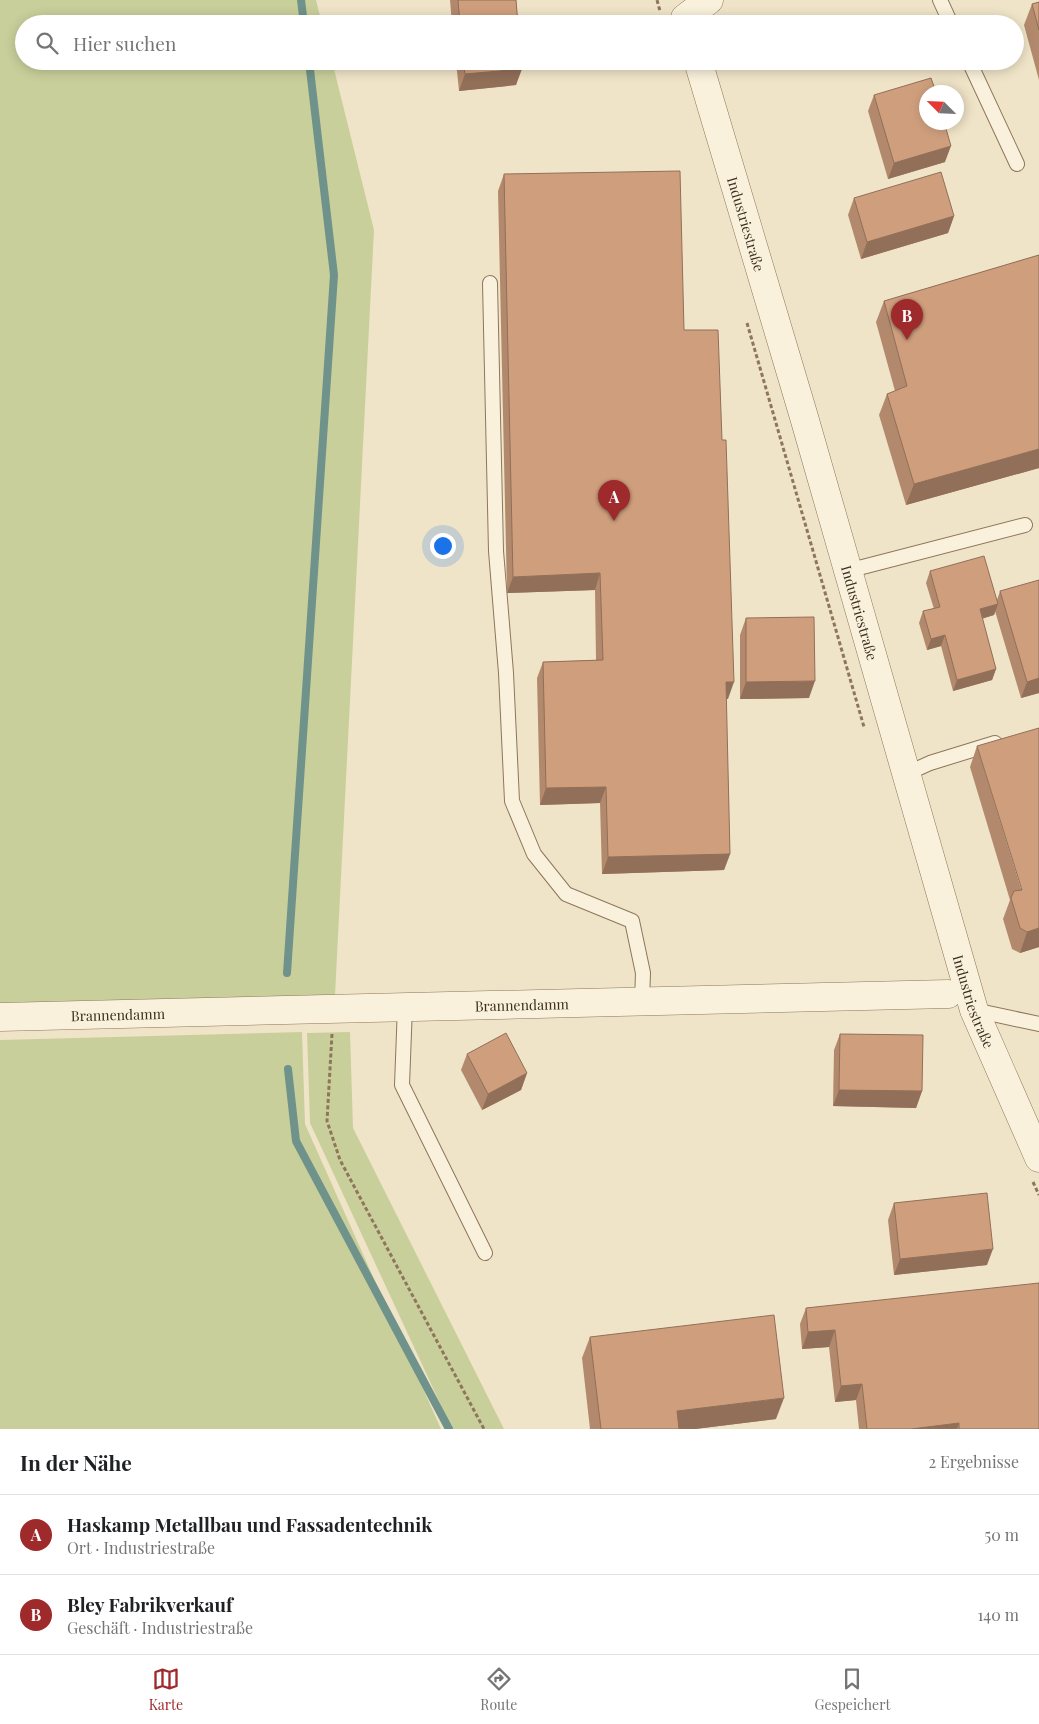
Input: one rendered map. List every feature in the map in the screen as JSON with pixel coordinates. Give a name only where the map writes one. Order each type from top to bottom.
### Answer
[{"type":"street","points":[[684,14],[709,0]]},
{"type":"street","name":"Industriestraße","points":[[701,70],[974,1010],[1039,1158]]},
{"type":"street","name":"Brannendamm","points":[[0,1017],[948,994]]},
{"type":"lane","points":[[940,0],[947,15]]},
{"type":"lane","points":[[973,70],[1017,164]]},
{"type":"lane","points":[[490,283],[496,551],[506,673],[512,801],[534,854],[566,894],[632,921],[642,973],[642,1001]]},
{"type":"lane","points":[[847,571],[1025,525]]},
{"type":"lane","points":[[906,774],[930,763],[1012,737]]},
{"type":"lane","name":"Brannendamm","points":[[948,994],[974,1010],[1039,1024]]},
{"type":"lane","points":[[405,1006],[402,1085],[485,1253]]},
{"type":"path","points":[[334,1008],[327,1121],[340,1160],[484,1429]]},
{"type":"green space","points":[[0,0],[316,0],[320,15],[15,15],[15,70],[334,70],[374,230],[335,995],[0,1003]]},
{"type":"green space","points":[[302,1032],[305,1124],[441,1429],[0,1429],[0,1040]]},
{"type":"green space","points":[[350,1032],[353,1128],[504,1429],[452,1429],[310,1123],[307,1033]]},
{"type":"building","points":[[458,0],[516,0],[517,15],[459,15]]},
{"type":"building","points":[[1039,2],[1039,30],[1032,4]]},
{"type":"building","points":[[464,70],[511,70],[465,74]]},
{"type":"building","points":[[931,78],[934,85],[919,85],[919,130],[946,130],[951,146],[894,163],[874,95]]},
{"type":"building","points":[[680,171],[684,330],[718,330],[722,440],[726,440],[734,682],[726,682],[730,854],[608,857],[606,787],[546,788],[543,662],[603,660],[600,573],[513,577],[504,174]]},
{"type":"building","points":[[941,172],[954,216],[867,242],[854,198]]},
{"type":"building","points":[[1039,255],[1039,449],[914,484],[887,394],[907,386],[884,301]]},
{"type":"building","points":[[984,556],[998,604],[980,609],[996,669],[957,680],[945,635],[931,639],[923,611],[940,607],[930,571]]},
{"type":"building","points":[[1039,580],[1039,678],[1027,682],[1000,591]]},
{"type":"building","points":[[814,617],[815,681],[746,682],[746,618]]},
{"type":"building","points":[[1039,728],[1039,928],[1027,932],[1020,928],[1011,898],[1014,891],[1022,890],[977,746]]},
{"type":"building","points":[[506,1033],[527,1073],[488,1094],[467,1054]]},
{"type":"building","points":[[840,1034],[923,1035],[922,1091],[839,1090]]},
{"type":"building","points":[[987,1193],[993,1249],[900,1259],[894,1203]]},
{"type":"building","points":[[1039,1283],[1039,1429],[959,1429],[959,1423],[911,1429],[867,1429],[862,1384],[841,1386],[835,1330],[808,1332],[806,1308]]},
{"type":"building","points":[[774,1315],[784,1398],[677,1411],[679,1429],[601,1429],[590,1337]]},
{"type":"waterway","points":[[301,0],[303,15]]},
{"type":"waterway","points":[[287,973],[334,275],[310,70]]},
{"type":"waterway","points":[[288,1069],[296,1141],[449,1429]]},
{"type":"place","name":"Bley Fabrikverkauf","points":[[907,340]]},
{"type":"place","name":"Haskamp Metallbau und Fassadentechnik","points":[[614,521]]}]
